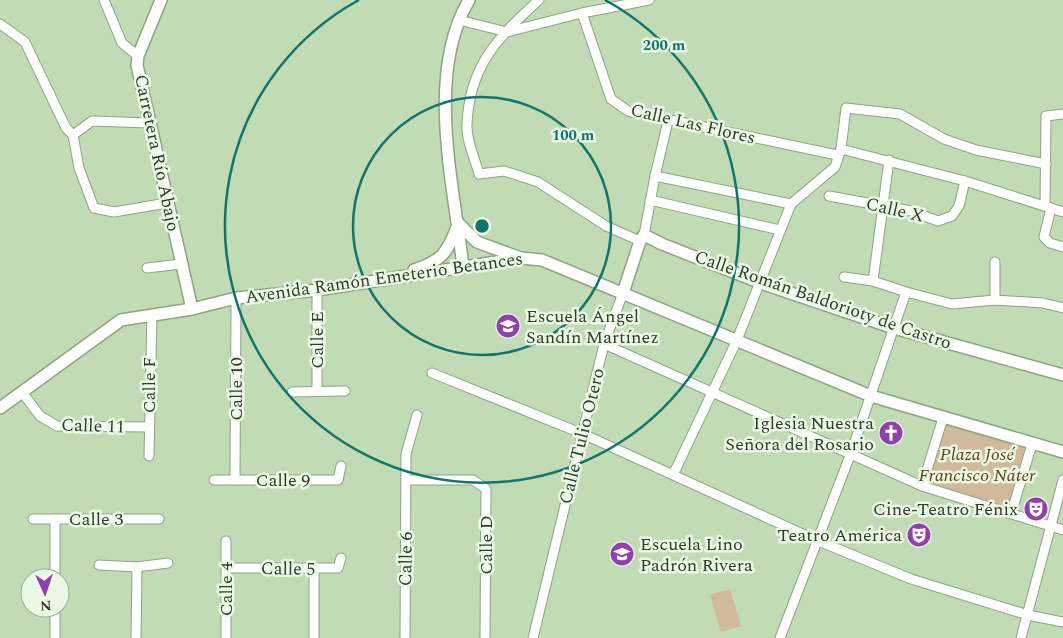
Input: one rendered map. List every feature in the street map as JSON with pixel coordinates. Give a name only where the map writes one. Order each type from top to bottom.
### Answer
[{"type":"street","points":[[104,0],[122,43],[138,56]]},
{"type":"street","name":"Carretera Río Abajo","points":[[161,0],[138,56],[149,124],[192,309]]},
{"type":"street","points":[[463,267],[445,128],[445,97],[451,46],[459,20],[469,0]]},
{"type":"street","points":[[539,0],[504,32],[475,76],[467,127],[479,174],[504,171],[538,182],[606,226],[642,238]]},
{"type":"street","points":[[459,20],[507,32],[582,13],[649,0]]},
{"type":"street","name":"Calle Las Flores","points":[[582,13],[612,99],[628,111],[668,122],[889,160],[965,180],[1063,212]]},
{"type":"street","points":[[0,24],[25,42],[66,128],[73,135],[79,168],[94,208],[114,212],[167,203]]},
{"type":"street","points":[[674,475],[737,340],[791,204],[835,168],[846,108],[900,114],[944,140],[976,150],[1046,164]]},
{"type":"street","points":[[1063,114],[1046,116],[1048,207],[1044,237],[1050,243],[1063,247]]},
{"type":"street","points":[[73,135],[92,122],[149,124]]},
{"type":"street","name":"Calle Tulio Otero","points":[[532,638],[604,344],[642,238],[654,176],[668,122]]},
{"type":"street","points":[[873,281],[889,160]]},
{"type":"street","points":[[654,176],[791,204]]},
{"type":"street","name":"Calle X","points":[[829,196],[911,211],[938,221],[952,216],[960,206],[965,180]]},
{"type":"street","points":[[650,200],[780,230]]},
{"type":"street","points":[[458,223],[477,242],[521,258]]},
{"type":"street","points":[[385,279],[432,264],[445,254],[458,223]]},
{"type":"street","name":"Calle Román Baldorioty de Castro","points":[[642,238],[761,283],[894,328],[1063,375]]},
{"type":"street","name":"Avenida Ramón Emeterio Betances","points":[[0,408],[121,320],[192,309],[236,298],[317,290],[521,258],[542,260],[871,396],[1063,452]]},
{"type":"street","points":[[995,262],[995,300]]},
{"type":"street","points":[[147,268],[181,264]]},
{"type":"street","points":[[844,277],[873,281],[952,304],[995,300],[1043,303],[1063,308]]},
{"type":"street","name":"Calle E","points":[[317,290],[317,390]]},
{"type":"street","points":[[780,638],[871,396],[906,292]]},
{"type":"street","name":"Calle 10","points":[[235,480],[236,298]]},
{"type":"street","name":"Calle F","points":[[149,456],[152,315]]},
{"type":"street","points":[[604,344],[713,391],[922,486],[1063,530]]},
{"type":"street","points":[[432,373],[582,434],[816,540],[911,578],[1028,615],[1063,622]]},
{"type":"street","points":[[292,392],[317,390],[345,391]]},
{"type":"street","name":"Calle 11","points":[[22,392],[40,416],[57,426],[149,428]]},
{"type":"street","name":"Calle 6","points":[[405,638],[406,454],[416,415]]},
{"type":"street","points":[[922,486],[943,418]]},
{"type":"street","points":[[1011,514],[1032,444]]},
{"type":"street","name":"Calle 9","points":[[214,480],[338,480],[341,466]]},
{"type":"street","name":"Calle D","points":[[407,480],[473,480],[486,489],[485,638]]},
{"type":"street","points":[[1021,638],[1063,480]]},
{"type":"street","name":"Calle 3","points":[[33,519],[159,519]]},
{"type":"street","points":[[55,519],[55,568]]},
{"type":"street","name":"Calle 4","points":[[226,541],[226,638]]},
{"type":"street","name":"Calle 5","points":[[226,568],[314,570],[338,568],[341,558]]},
{"type":"street","points":[[99,565],[137,567],[168,563]]},
{"type":"street","points":[[136,638],[137,567]]},
{"type":"street","points":[[314,570],[314,638]]},
{"type":"street","points":[[55,618],[55,638]]},
{"type":"green space","name":"Plaza José Francisco Náter","points":[[945,420],[1028,446],[1009,508],[925,483]]},
{"type":"green space","points":[[730,589],[741,626],[721,632],[710,595]]},
{"type":"place","name":"Escuela Ángel Sandín Martínez","points":[[508,326]]},
{"type":"place","name":"Iglesia Nuestra Señora del Rosario","points":[[891,433]]},
{"type":"place","name":"Cine-Teatro Fénix","points":[[1036,509]]},
{"type":"place","name":"Teatro América","points":[[919,535]]},
{"type":"place","name":"Escuela Lino Padrón Rivera","points":[[622,554]]}]
